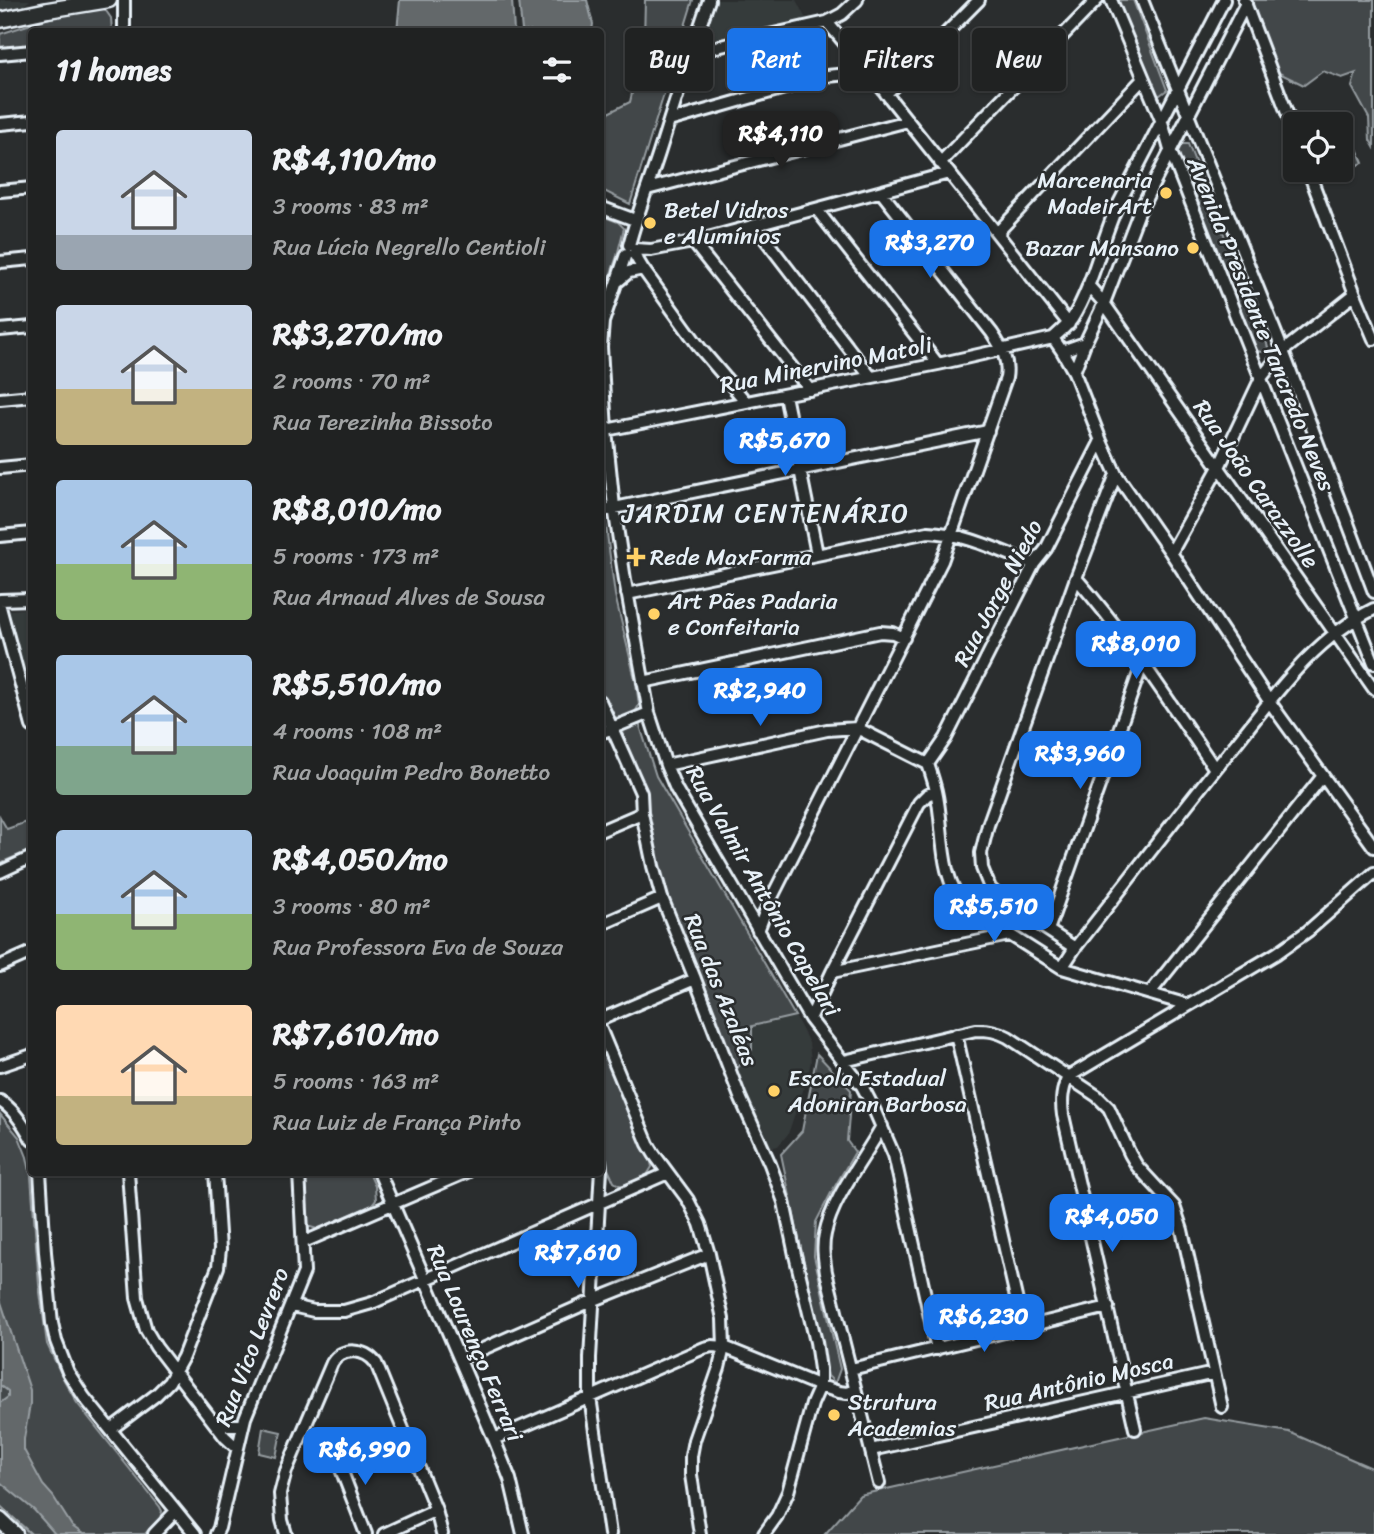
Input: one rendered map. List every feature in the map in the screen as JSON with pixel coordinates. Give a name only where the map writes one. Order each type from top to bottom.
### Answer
[{"type":"main road","points":[[2,20],[41,0]]},
{"type":"main road","points":[[2,20],[103,1]]},
{"type":"main road","points":[[0,1520],[15,1534]]},
{"type":"street","points":[[124,0],[124,27]]},
{"type":"street","name":"Rua Valmir Antônio Capelari","points":[[699,28],[709,0]]},
{"type":"street","points":[[886,94],[979,0]]},
{"type":"street","points":[[940,163],[1097,0]]},
{"type":"street","name":"Avenida Presidente Tancredo Neves","points":[[1111,0],[1162,122],[1170,150],[1374,663]]},
{"type":"street","name":"Avenida Presidente Tancredo Neves","points":[[1142,0],[1283,351],[1374,592]]},
{"type":"street","points":[[1224,0],[1115,211],[1088,285],[1069,324],[1053,338],[1074,372],[1116,474],[1269,701],[1374,847]]},
{"type":"street","points":[[103,1],[124,27]]},
{"type":"street","points":[[713,48],[827,22],[842,14],[854,1]]},
{"type":"street","points":[[1074,372],[1139,212],[1245,2]]},
{"type":"street","points":[[1245,2],[1287,112]]},
{"type":"street","points":[[827,22],[840,37]]},
{"type":"street","points":[[0,54],[28,51]]},
{"type":"street","points":[[669,121],[827,76],[840,75]]},
{"type":"street","points":[[997,233],[1143,79]]},
{"type":"street","name":"Rua Valmir Antônio Capelari","points":[[604,319],[631,250],[635,220],[678,91]]},
{"type":"street","points":[[884,91],[1069,324]]},
{"type":"street","points":[[0,124],[28,121]]},
{"type":"street","points":[[647,189],[908,121]]},
{"type":"street","points":[[631,250],[651,250],[693,242],[949,173]]},
{"type":"street","points":[[1313,182],[1374,340]]},
{"type":"street","points":[[0,191],[28,188]]},
{"type":"street","points":[[758,931],[767,907],[942,561],[1008,367],[1003,350],[992,333],[881,192]]},
{"type":"street","points":[[604,208],[635,220]]},
{"type":"street","points":[[817,210],[938,364]]},
{"type":"street","points":[[755,226],[871,377]]},
{"type":"street","points":[[693,242],[810,390]]},
{"type":"street","points":[[631,250],[700,348],[746,402]]},
{"type":"street","points":[[0,262],[28,259]]},
{"type":"street","points":[[617,282],[629,272],[643,269]]},
{"type":"street","name":"Rua João Carazzolle","points":[[1088,285],[1104,303],[1374,689]]},
{"type":"street","points":[[1171,554],[1219,467],[1261,378],[1283,351],[1355,294]]},
{"type":"street","points":[[1093,326],[1116,322]]},
{"type":"street","points":[[0,330],[28,327]]},
{"type":"street","name":"Rua Minervino Matoli","points":[[606,430],[938,364],[1053,338]]},
{"type":"street","points":[[1062,351],[1084,343]]},
{"type":"street","points":[[785,395],[817,554]]},
{"type":"street","points":[[0,399],[28,396]]},
{"type":"street","name":"Rua Valmir Antônio Capelari","points":[[604,397],[614,508],[627,594],[649,713],[666,765],[676,789],[810,1019],[862,1086],[881,1126],[894,1155],[937,1349]]},
{"type":"street","points":[[604,509],[988,431]]},
{"type":"street","name":"Rua Jorge Niedo","points":[[928,764],[946,738],[1034,564],[1046,549],[1101,441]]},
{"type":"street","points":[[0,468],[28,465]]},
{"type":"street","points":[[1075,948],[1006,903],[990,888],[982,868],[981,853],[988,825],[1116,474]]},
{"type":"street","points":[[627,594],[928,532],[952,535],[1034,564]]},
{"type":"street","points":[[0,536],[28,533]]},
{"type":"street","points":[[1076,578],[1143,662],[1215,769]]},
{"type":"street","points":[[0,600],[28,599]]},
{"type":"street","points":[[0,607],[28,711]]},
{"type":"street","points":[[1062,968],[1269,701],[1307,658],[1335,633],[1374,609]]},
{"type":"street","points":[[643,682],[861,635],[880,632],[893,633],[904,638]]},
{"type":"street","points":[[1048,930],[1143,662]]},
{"type":"street","points":[[606,730],[649,713]]},
{"type":"street","points":[[666,765],[827,730],[857,728],[928,764],[936,790],[948,878],[958,899],[966,907],[1062,968],[1188,1005]]},
{"type":"street","name":"Rua das Azaléas","points":[[606,730],[641,793],[642,813],[662,898],[784,1202],[816,1342],[821,1386],[812,1404],[788,1492],[777,1516],[764,1534]]},
{"type":"street","points":[[1150,993],[1322,777]]},
{"type":"street","points":[[810,1019],[919,803],[936,790]]},
{"type":"street","points":[[604,829],[642,813]]},
{"type":"street","points":[[0,872],[28,859]]},
{"type":"street","points":[[1135,1429],[1063,1115],[1063,1088],[1068,1077],[1277,953],[1308,931],[1374,873]]},
{"type":"street","points":[[604,923],[662,898]]},
{"type":"street","points":[[745,908],[767,907]]},
{"type":"street","points":[[832,972],[1009,936]]},
{"type":"street","points":[[0,967],[28,954]]},
{"type":"street","points":[[604,1018],[695,979]]},
{"type":"street","points":[[799,1000],[821,995]]},
{"type":"street","points":[[844,1061],[976,1030],[997,1031],[1097,1096],[1109,1108],[1138,1166],[1174,1206],[1182,1230],[1222,1407]]},
{"type":"street","points":[[956,1034],[1023,1328]]},
{"type":"street","points":[[604,1038],[653,1154],[688,1200],[700,1224],[723,1319],[724,1347],[691,1456],[691,1475],[700,1534]]},
{"type":"street","points":[[0,1066],[28,1056]]},
{"type":"street","points":[[0,1101],[17,1116],[28,1134]]},
{"type":"street","points":[[878,1483],[826,1272],[823,1246],[835,1205],[881,1126]]},
{"type":"street","points":[[292,1306],[314,1311],[344,1311],[372,1303],[668,1173]]},
{"type":"street","points":[[40,1176],[49,1305],[56,1341],[68,1372],[84,1397],[195,1534]]},
{"type":"street","points":[[128,1176],[137,1298],[146,1330],[225,1437],[237,1448]]},
{"type":"street","points":[[111,1429],[156,1395],[176,1373],[218,1267],[220,1249],[215,1176]]},
{"type":"street","name":"Rua Vico Levrero","points":[[216,1534],[243,1425],[304,1272],[299,1176]]},
{"type":"street","name":"Rua Lourenço Ferrari","points":[[381,1176],[510,1479],[523,1534]]},
{"type":"street","points":[[304,1242],[458,1176]]},
{"type":"street","points":[[600,1176],[590,1397],[610,1534]]},
{"type":"street","points":[[460,1359],[594,1300],[709,1254]]},
{"type":"street","points":[[851,1370],[1108,1307]]},
{"type":"street","points":[[494,1439],[712,1346],[724,1347],[839,1392],[855,1390]]},
{"type":"street","points":[[286,1534],[280,1494],[286,1471],[332,1363],[339,1355],[349,1352],[370,1355],[376,1363],[436,1510],[442,1534]]},
{"type":"street","name":"Rua Antônio Mosca","points":[[871,1450],[1214,1373]]},
{"type":"street","points":[[217,1425],[243,1425]]},
{"type":"street","points":[[334,1451],[366,1534]]},
{"type":"street","points":[[384,1534],[436,1510]]},
{"type":"street","points":[[154,1534],[176,1511]]},
{"type":"shaded area","points":[[0,0],[30,0],[19,10],[0,14]]},
{"type":"shaded area","points":[[400,0],[512,0],[514,28],[397,28]]},
{"type":"shaded area","points":[[519,0],[587,0],[593,24],[592,28],[522,28]]},
{"type":"shaded area","points":[[645,0],[693,0],[684,28],[644,28]]},
{"type":"shaded area","points":[[716,0],[796,0],[807,21],[774,28],[727,28],[727,38],[713,41],[713,28],[708,28]]},
{"type":"shaded area","points":[[1116,0],[1133,0],[1167,90],[1160,95],[1154,95]]},
{"type":"shaded area","points":[[1250,0],[1374,0],[1374,147],[1370,140],[1369,118],[1352,87],[1356,73],[1342,78],[1323,71],[1304,85],[1277,72]]},
{"type":"shaded area","points":[[104,8],[111,18],[112,28],[28,28],[28,48],[0,51],[0,34],[74,10]]},
{"type":"shaded area","points":[[632,91],[665,91],[630,204],[604,191],[604,118],[606,114],[630,102]]},
{"type":"shaded area","points":[[1353,139],[1363,163],[1353,167]]},
{"type":"shaded area","points":[[1179,144],[1188,144],[1266,340],[1268,348],[1262,352],[1253,350],[1175,153]]},
{"type":"shaded area","points":[[604,217],[618,222],[624,228],[604,293]]},
{"type":"shaded area","points":[[604,525],[615,595],[639,705],[634,714],[614,718],[604,699]]},
{"type":"shaded area","points":[[28,608],[28,689],[9,610]]},
{"type":"shaded area","points":[[639,723],[656,776],[795,1016],[752,1026],[752,1050],[736,1070],[653,866],[644,790],[620,731]]},
{"type":"shaded area","points":[[0,817],[7,829],[28,821],[28,851],[0,863]]},
{"type":"shaded area","name":"Escola Estadual Adoniran Barbosa","points":[[795,1016],[809,1043],[811,1061],[788,1134],[778,1146],[769,1148],[736,1070],[752,1050],[752,1026]]},
{"type":"shaded area","points":[[604,1054],[652,1167],[647,1175],[624,1186],[614,1182],[604,1161]]},
{"type":"shaded area","points":[[817,1054],[851,1090],[847,1141],[855,1152],[816,1222],[814,1256],[840,1369],[835,1383],[828,1376],[781,1154],[802,1131]]},
{"type":"shaded area","points":[[0,1114],[19,1137],[27,1157],[28,1176],[31,1176],[39,1285],[47,1344],[77,1403],[162,1511],[160,1518],[145,1534],[24,1534],[0,1512]]},
{"type":"shaded area","points":[[302,1176],[370,1176],[375,1186],[376,1200],[372,1205],[317,1229],[307,1226]]},
{"type":"shaded area","points":[[0,1299],[30,1390],[24,1450],[43,1485],[72,1526],[83,1534],[55,1534],[34,1510],[0,1482],[0,1403],[8,1397],[8,1391],[0,1385]]},
{"type":"shaded area","points":[[1204,1418],[1289,1432],[1374,1469],[1374,1534],[825,1534],[860,1495]]},
{"type":"shaded area","points":[[263,1428],[281,1432],[276,1457],[259,1453]]},
{"type":"waterway","points":[[0,1506],[31,1534]]},
{"type":"place","name":"Marcenaria MadeirArt","points":[[1166,193]]},
{"type":"place","name":"Betel Vidros e Alumínios","points":[[650,223]]},
{"type":"place","name":"Bazar Mansano","points":[[1193,248]]},
{"type":"place","name":"Rede MaxFarma","points":[[636,557]]},
{"type":"place","name":"Art Pães Padaria e Confeitaria","points":[[654,614]]},
{"type":"place","name":"Escola Estadual Adoniran Barbosa","points":[[774,1091]]},
{"type":"place","name":"Strutura Academias","points":[[834,1415]]},
{"type":"district","name":"JARDIM CENTENÁRIO","points":[[766,513]]}]
